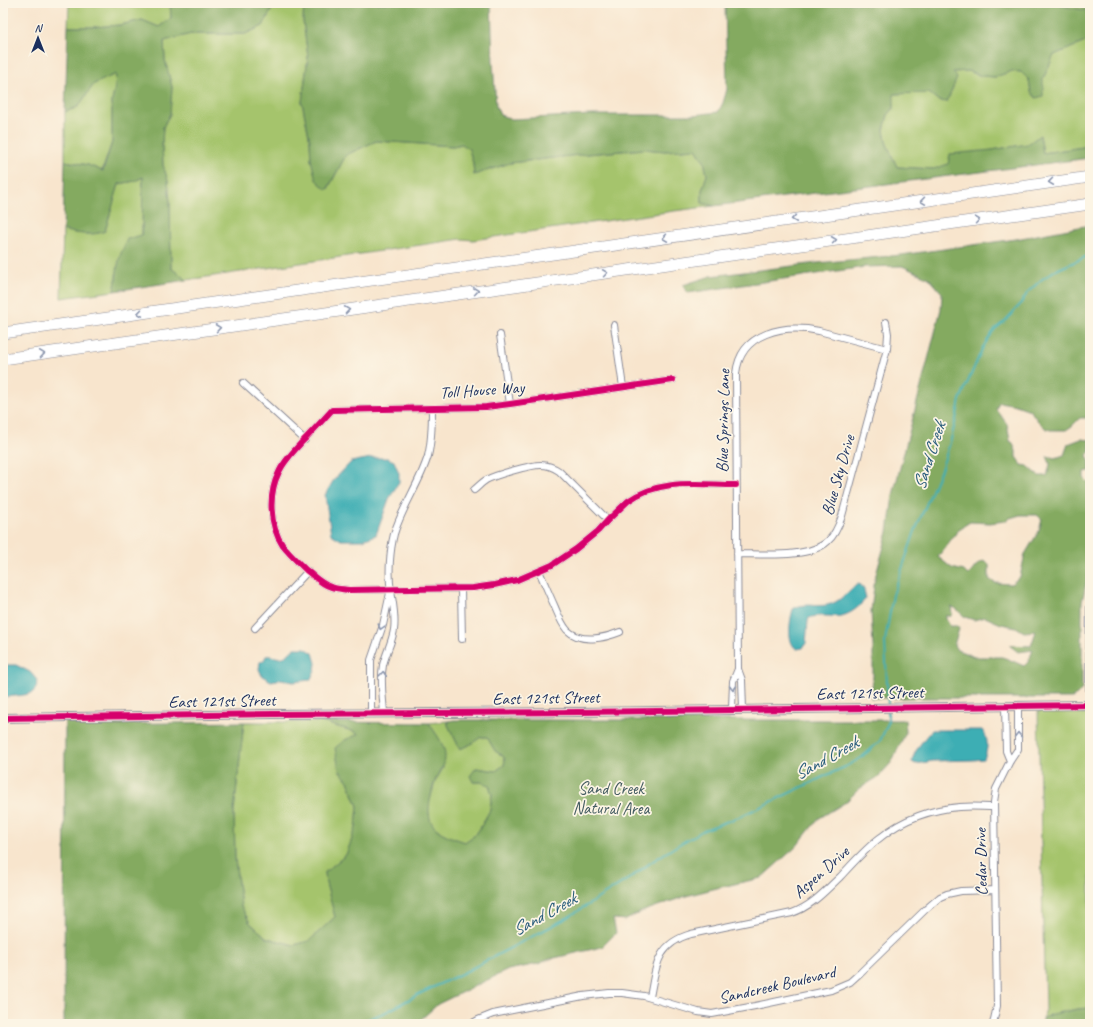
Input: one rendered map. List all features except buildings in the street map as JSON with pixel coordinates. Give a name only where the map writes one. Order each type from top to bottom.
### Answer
[{"type":"highway","points":[[3,332],[1090,177]]},
{"type":"highway","points":[[3,359],[1090,204]]},
{"type":"street","name":"Blue Sky Drive","points":[[737,554],[802,553],[818,548],[828,541],[835,533],[842,516],[887,349],[888,334],[886,322]]},
{"type":"street","points":[[614,324],[623,387]]},
{"type":"street","name":"Blue Springs Lane","points":[[743,709],[742,680],[738,669],[736,485],[736,374],[742,353],[748,345],[756,339],[769,333],[779,330],[799,328],[819,331],[887,349]]},
{"type":"street","points":[[500,335],[510,404]]},
{"type":"street","name":"Toll House Way","points":[[672,380],[510,404],[474,407],[332,410],[283,465],[278,473],[273,490],[272,507],[276,530],[282,544],[296,560],[322,583],[331,588],[349,590],[390,590],[461,588],[494,585],[517,580],[552,565],[576,549],[598,531],[634,497],[654,488],[677,484],[736,485]]},
{"type":"street","points":[[243,383],[305,440]]},
{"type":"street","points":[[384,713],[382,676],[394,631],[394,612],[390,590],[390,561],[393,540],[397,524],[427,458],[431,435],[432,408]]},
{"type":"street","points":[[474,490],[480,484],[493,476],[534,466],[547,466],[559,470],[608,520]]},
{"type":"street","points":[[256,628],[308,571]]},
{"type":"street","points":[[539,571],[560,620],[573,635],[589,638],[606,637],[620,632]]},
{"type":"street","points":[[461,588],[462,639]]},
{"type":"street","points":[[371,713],[371,660],[382,625],[390,590]]},
{"type":"street","points":[[1090,601],[1090,705]]},
{"type":"street","name":"Blue Springs Lane","points":[[732,709],[733,681],[738,669]]},
{"type":"street","name":"East 121st Street","points":[[3,718],[1090,705]]},
{"type":"street","points":[[1006,706],[1006,751],[1010,761]]},
{"type":"street","name":"Cedar Drive","points":[[993,1024],[996,1006],[994,802],[996,789],[1010,761],[1018,749],[1018,706]]},
{"type":"street","name":"Aspen Drive","points":[[650,998],[656,969],[661,955],[667,947],[676,940],[691,934],[792,914],[800,911],[816,900],[881,837],[915,817],[960,807],[994,807]]},
{"type":"street","name":"Sandcreek Boulevard","points":[[470,1024],[493,1014],[583,996],[603,994],[622,993],[644,996],[698,1012],[712,1014],[831,990],[846,984],[860,974],[940,897],[953,892],[995,890]]},
{"type":"green space","points":[[69,3],[170,3],[171,18],[159,27],[142,20],[120,25],[68,27]]},
{"type":"green space","points":[[170,3],[275,3],[263,26],[245,34],[191,34],[164,41],[165,60],[172,87],[170,114],[163,127],[162,143],[163,165],[168,181],[170,202],[171,268],[187,280],[114,291],[117,268],[127,239],[142,235],[143,177],[135,181],[119,184],[105,231],[95,234],[84,234],[63,230],[65,161],[88,165],[103,171],[112,142],[112,101],[116,74],[94,84],[78,107],[65,112],[68,27],[120,25],[142,20],[159,27],[171,18]]},
{"type":"green space","points":[[275,3],[304,3],[303,21],[308,57],[302,102],[310,141],[311,160],[328,189],[346,155],[376,141],[453,146],[462,144],[469,149],[473,163],[474,175],[510,163],[644,149],[665,151],[696,149],[704,161],[707,175],[702,190],[702,203],[714,206],[473,240],[461,239],[187,280],[171,268],[170,202],[168,181],[163,165],[162,143],[163,127],[170,114],[172,87],[165,60],[164,41],[191,34],[245,34],[263,26]]},
{"type":"green space","points":[[304,3],[491,3],[496,106],[500,115],[512,119],[591,115],[693,115],[718,112],[723,103],[727,89],[725,3],[864,3],[867,6],[880,3],[894,3],[901,6],[907,3],[926,3],[928,6],[936,3],[1059,3],[1062,6],[1090,11],[1090,40],[1054,55],[1043,79],[1043,96],[1036,98],[1031,92],[1029,80],[1021,72],[1012,71],[995,77],[982,76],[968,71],[953,72],[957,78],[947,102],[939,101],[929,93],[894,94],[894,108],[888,115],[884,130],[886,142],[897,167],[934,169],[948,164],[950,154],[992,150],[1028,144],[1040,135],[1043,153],[1090,146],[1090,158],[714,206],[702,203],[702,190],[707,175],[704,161],[696,149],[665,151],[644,149],[510,163],[474,175],[473,163],[469,149],[462,144],[453,146],[376,141],[346,155],[327,190],[316,180],[311,160],[310,141],[302,102],[308,57],[303,21]]},
{"type":"green space","points":[[1059,3],[1090,3],[1090,11],[1062,6]]},
{"type":"green space","points":[[1090,40],[1090,146],[1043,153],[1040,135],[1029,144],[992,150],[934,169],[897,167],[886,142],[884,130],[888,115],[894,108],[893,94],[929,93],[939,101],[953,72],[968,71],[982,76],[995,77],[1012,71],[1021,72],[1029,80],[1031,92],[1043,79],[1054,55]]},
{"type":"green space","points":[[116,73],[112,101],[112,142],[102,171],[88,165],[65,161],[65,112],[78,107],[94,84]]},
{"type":"green space","points":[[143,177],[142,235],[116,274],[114,291],[61,298],[63,230],[84,234],[95,234],[105,231],[119,184],[135,181]]},
{"type":"green space","points":[[1090,225],[1090,418],[1080,418],[1066,430],[1050,430],[1045,428],[1038,421],[1030,410],[1016,405],[999,402],[996,409],[1007,424],[1010,441],[1013,443],[1016,451],[1016,457],[1022,465],[1028,466],[1039,476],[1047,476],[1050,464],[1047,456],[1055,458],[1064,455],[1068,444],[1081,439],[1090,440],[1090,452],[1087,455],[1090,461],[1090,471],[1084,472],[1084,478],[1088,482],[1090,481],[1090,566],[1082,602],[1082,689],[1072,698],[871,698],[873,646],[871,611],[875,578],[888,532],[893,495],[941,309],[942,293],[929,278],[902,266],[865,267],[688,293],[683,285],[711,276],[817,263],[901,255],[1016,239]],"holes":[[[1020,515],[1037,515],[1042,519],[1039,531],[1025,554],[1020,577],[1011,584],[995,583],[989,579],[989,564],[984,561],[977,565],[968,575],[964,571],[952,568],[938,557],[959,529],[970,522],[990,523],[1005,521]],[[951,607],[955,608],[965,617],[974,620],[985,617],[1001,624],[1016,627],[1024,632],[1036,631],[1031,646],[1009,645],[1018,652],[1033,650],[1028,662],[1024,666],[1002,657],[974,657],[957,650],[954,645],[959,629],[957,626],[950,626],[946,619],[946,615],[950,617],[952,614]]]},
{"type":"green space","points":[[1090,710],[1090,1008],[1052,1014],[1043,1019],[1045,1012],[1038,711]]},
{"type":"green space","name":"Sand Creek Natural Area","points":[[75,720],[97,724],[244,722],[234,811],[235,859],[241,906],[250,923],[267,938],[294,945],[309,941],[335,917],[326,883],[325,872],[346,855],[356,828],[358,806],[348,781],[339,770],[335,748],[345,740],[359,734],[321,722],[429,723],[442,743],[445,752],[445,760],[435,781],[429,807],[431,822],[435,828],[441,832],[465,842],[479,830],[490,810],[492,794],[489,785],[481,782],[473,782],[470,776],[476,768],[496,771],[504,765],[505,760],[503,756],[495,751],[487,737],[481,737],[460,749],[448,725],[448,721],[905,720],[906,732],[891,763],[878,777],[859,789],[846,802],[818,819],[796,847],[761,878],[686,896],[641,912],[626,920],[613,919],[616,933],[602,947],[550,959],[538,964],[508,970],[438,1004],[415,1024],[64,1024],[65,721]]},
{"type":"green space","points":[[448,721],[448,725],[460,749],[481,737],[487,737],[495,751],[503,756],[505,761],[504,765],[496,771],[476,768],[473,782],[481,782],[489,785],[492,794],[490,810],[479,830],[465,842],[450,837],[430,823],[428,807],[435,782],[443,768],[441,742],[429,723]]},
{"type":"green space","points":[[244,722],[321,722],[360,734],[345,740],[339,769],[348,781],[358,806],[356,829],[346,855],[325,872],[326,883],[335,917],[309,941],[294,945],[267,938],[250,923],[241,906],[235,859],[234,811]]},
{"type":"green space","points":[[1090,1008],[1090,1024],[1042,1024],[1043,1019],[1052,1014]]},
{"type":"water","points":[[371,458],[387,458],[394,461],[399,473],[399,482],[389,499],[376,535],[363,540],[341,540],[331,534],[325,495],[333,481],[351,462]]},
{"type":"water","points":[[858,584],[861,585],[864,590],[866,598],[859,607],[852,612],[841,616],[821,616],[809,618],[806,643],[803,648],[797,649],[791,642],[790,637],[793,609],[801,606],[832,604]]},
{"type":"water","points":[[295,648],[305,648],[313,653],[316,663],[315,671],[310,680],[293,682],[282,679],[271,681],[262,676],[259,669],[260,662],[264,660],[266,656],[279,658],[283,657],[288,655]]},
{"type":"water","points":[[3,665],[16,665],[30,672],[37,680],[34,691],[19,696],[3,697]]},
{"type":"water","points":[[932,730],[982,730],[986,736],[987,744],[984,759],[933,761],[916,764],[912,762],[917,749]]},
{"type":"waterway","name":"Sand Creek","points":[[888,706],[885,641],[893,595],[915,531],[942,467],[950,443],[960,400],[983,347],[995,329],[1004,322],[1019,306],[1028,292],[1041,280],[1054,271],[1090,255]]},
{"type":"waterway","name":"Sand Creek","points":[[357,1024],[388,1011],[567,918],[630,878],[653,861],[704,830],[739,817],[861,758],[880,741],[888,723],[888,710]]},
{"type":"cycle path","points":[[673,380],[486,407],[332,410],[283,464],[275,481],[272,509],[278,538],[283,546],[306,570],[321,582],[333,588],[349,590],[473,588],[517,580],[552,565],[576,549],[598,531],[628,501],[640,494],[653,489],[680,484],[736,485]]},
{"type":"cycle path","points":[[3,718],[1090,705]]}]
